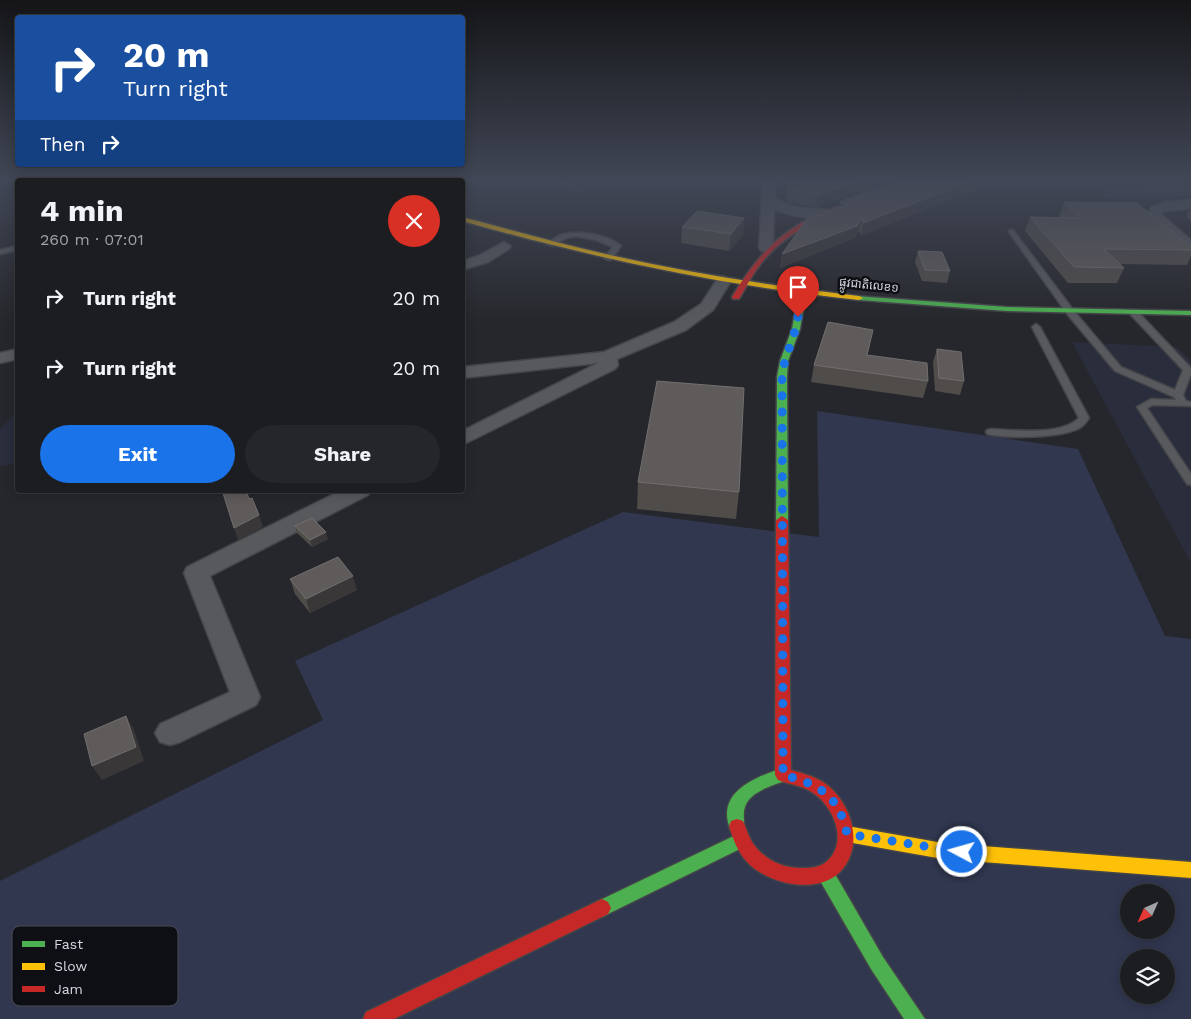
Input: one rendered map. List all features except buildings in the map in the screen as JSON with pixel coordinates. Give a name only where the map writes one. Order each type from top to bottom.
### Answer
[{"type":"main road","name":"ផ្លូវជាតិលេខ១","points":[[492,228],[719,287],[740,298],[742,284]]},
{"type":"main road","points":[[742,284],[766,248],[793,228]]},
{"type":"main road","points":[[488,241],[508,247]]},
{"type":"main road","name":"ផ្លូវជាតិលេខ១","points":[[699,290],[742,284],[916,304],[1071,313],[1191,313]]},
{"type":"main road","points":[[783,775],[782,376],[784,360],[796,329],[802,292]]},
{"type":"main road","points":[[1065,328],[1103,329]]},
{"type":"main road","points":[[1131,329],[1166,330]]},
{"type":"main road","points":[[783,775],[806,780],[822,789],[835,802],[844,816],[847,834],[846,848],[839,862],[825,873],[813,877],[790,877],[768,870],[756,862],[740,841],[734,820],[735,808],[742,794],[752,783],[767,777],[783,775]]},
{"type":"main road","points":[[847,834],[943,851],[1191,870]]},
{"type":"main road","points":[[373,1019],[740,841]]},
{"type":"main road","points":[[825,873],[877,963],[915,1019]]},
{"type":"street","points":[[766,248],[767,228]]},
{"type":"street","points":[[1169,228],[1191,246]]},
{"type":"street","points":[[465,265],[508,247]]},
{"type":"street","points":[[465,373],[607,357],[680,326],[707,307],[719,287]]},
{"type":"street","points":[[0,358],[15,355]]},
{"type":"street","points":[[465,437],[609,365],[607,357]]},
{"type":"street","points":[[170,733],[246,697],[196,572],[354,493]]},
{"type":"lane","points":[[1011,231],[1071,313],[1118,369],[1184,401]]},
{"type":"lane","points":[[0,252],[15,249]]},
{"type":"lane","points":[[1134,313],[1188,370],[1184,401]]},
{"type":"lane","points":[[991,432],[1043,433],[1070,429],[1081,424],[1084,418],[1037,326]]},
{"type":"lane","points":[[1184,401],[1151,402],[1142,408],[1191,482]]},
{"type":"shaded area","points":[[1072,342],[1177,347],[1191,361],[1191,563]]},
{"type":"shaded area","points":[[817,411],[1078,449],[1165,636],[1191,639],[1191,1019],[0,1019],[0,881],[323,720],[295,661],[623,512],[819,537]]},
{"type":"shaded area","points":[[15,414],[15,464],[0,466],[0,429]]},
{"type":"traffic: fast","points":[[782,520],[782,377],[784,361],[796,329],[802,292]]},
{"type":"traffic: fast","points":[[859,298],[1007,309],[1191,313]]},
{"type":"traffic: fast","points":[[737,826],[737,805],[741,797],[755,786],[783,775]]},
{"type":"traffic: fast","points":[[602,908],[740,841]]},
{"type":"traffic: fast","points":[[825,873],[877,963],[915,1019]]},
{"type":"traffic: slow","points":[[492,228],[560,246],[658,268],[758,286],[859,298]]},
{"type":"traffic: slow","points":[[847,834],[943,851],[1191,870]]},
{"type":"traffic: jam","points":[[736,297],[756,264],[779,241],[799,228]]},
{"type":"traffic: jam","points":[[782,520],[783,775]]},
{"type":"traffic: jam","points":[[737,826],[741,838],[754,857],[773,871],[784,875],[808,876],[827,871],[833,867],[841,858],[845,848],[846,837],[841,814],[828,795],[815,785],[783,775]]},
{"type":"traffic: jam","points":[[373,1019],[602,908]]},
{"type":"route","points":[[798,317],[796,329],[784,360],[782,376],[783,775],[806,780],[822,789],[835,802],[844,816],[847,834],[943,851],[962,852]]}]
